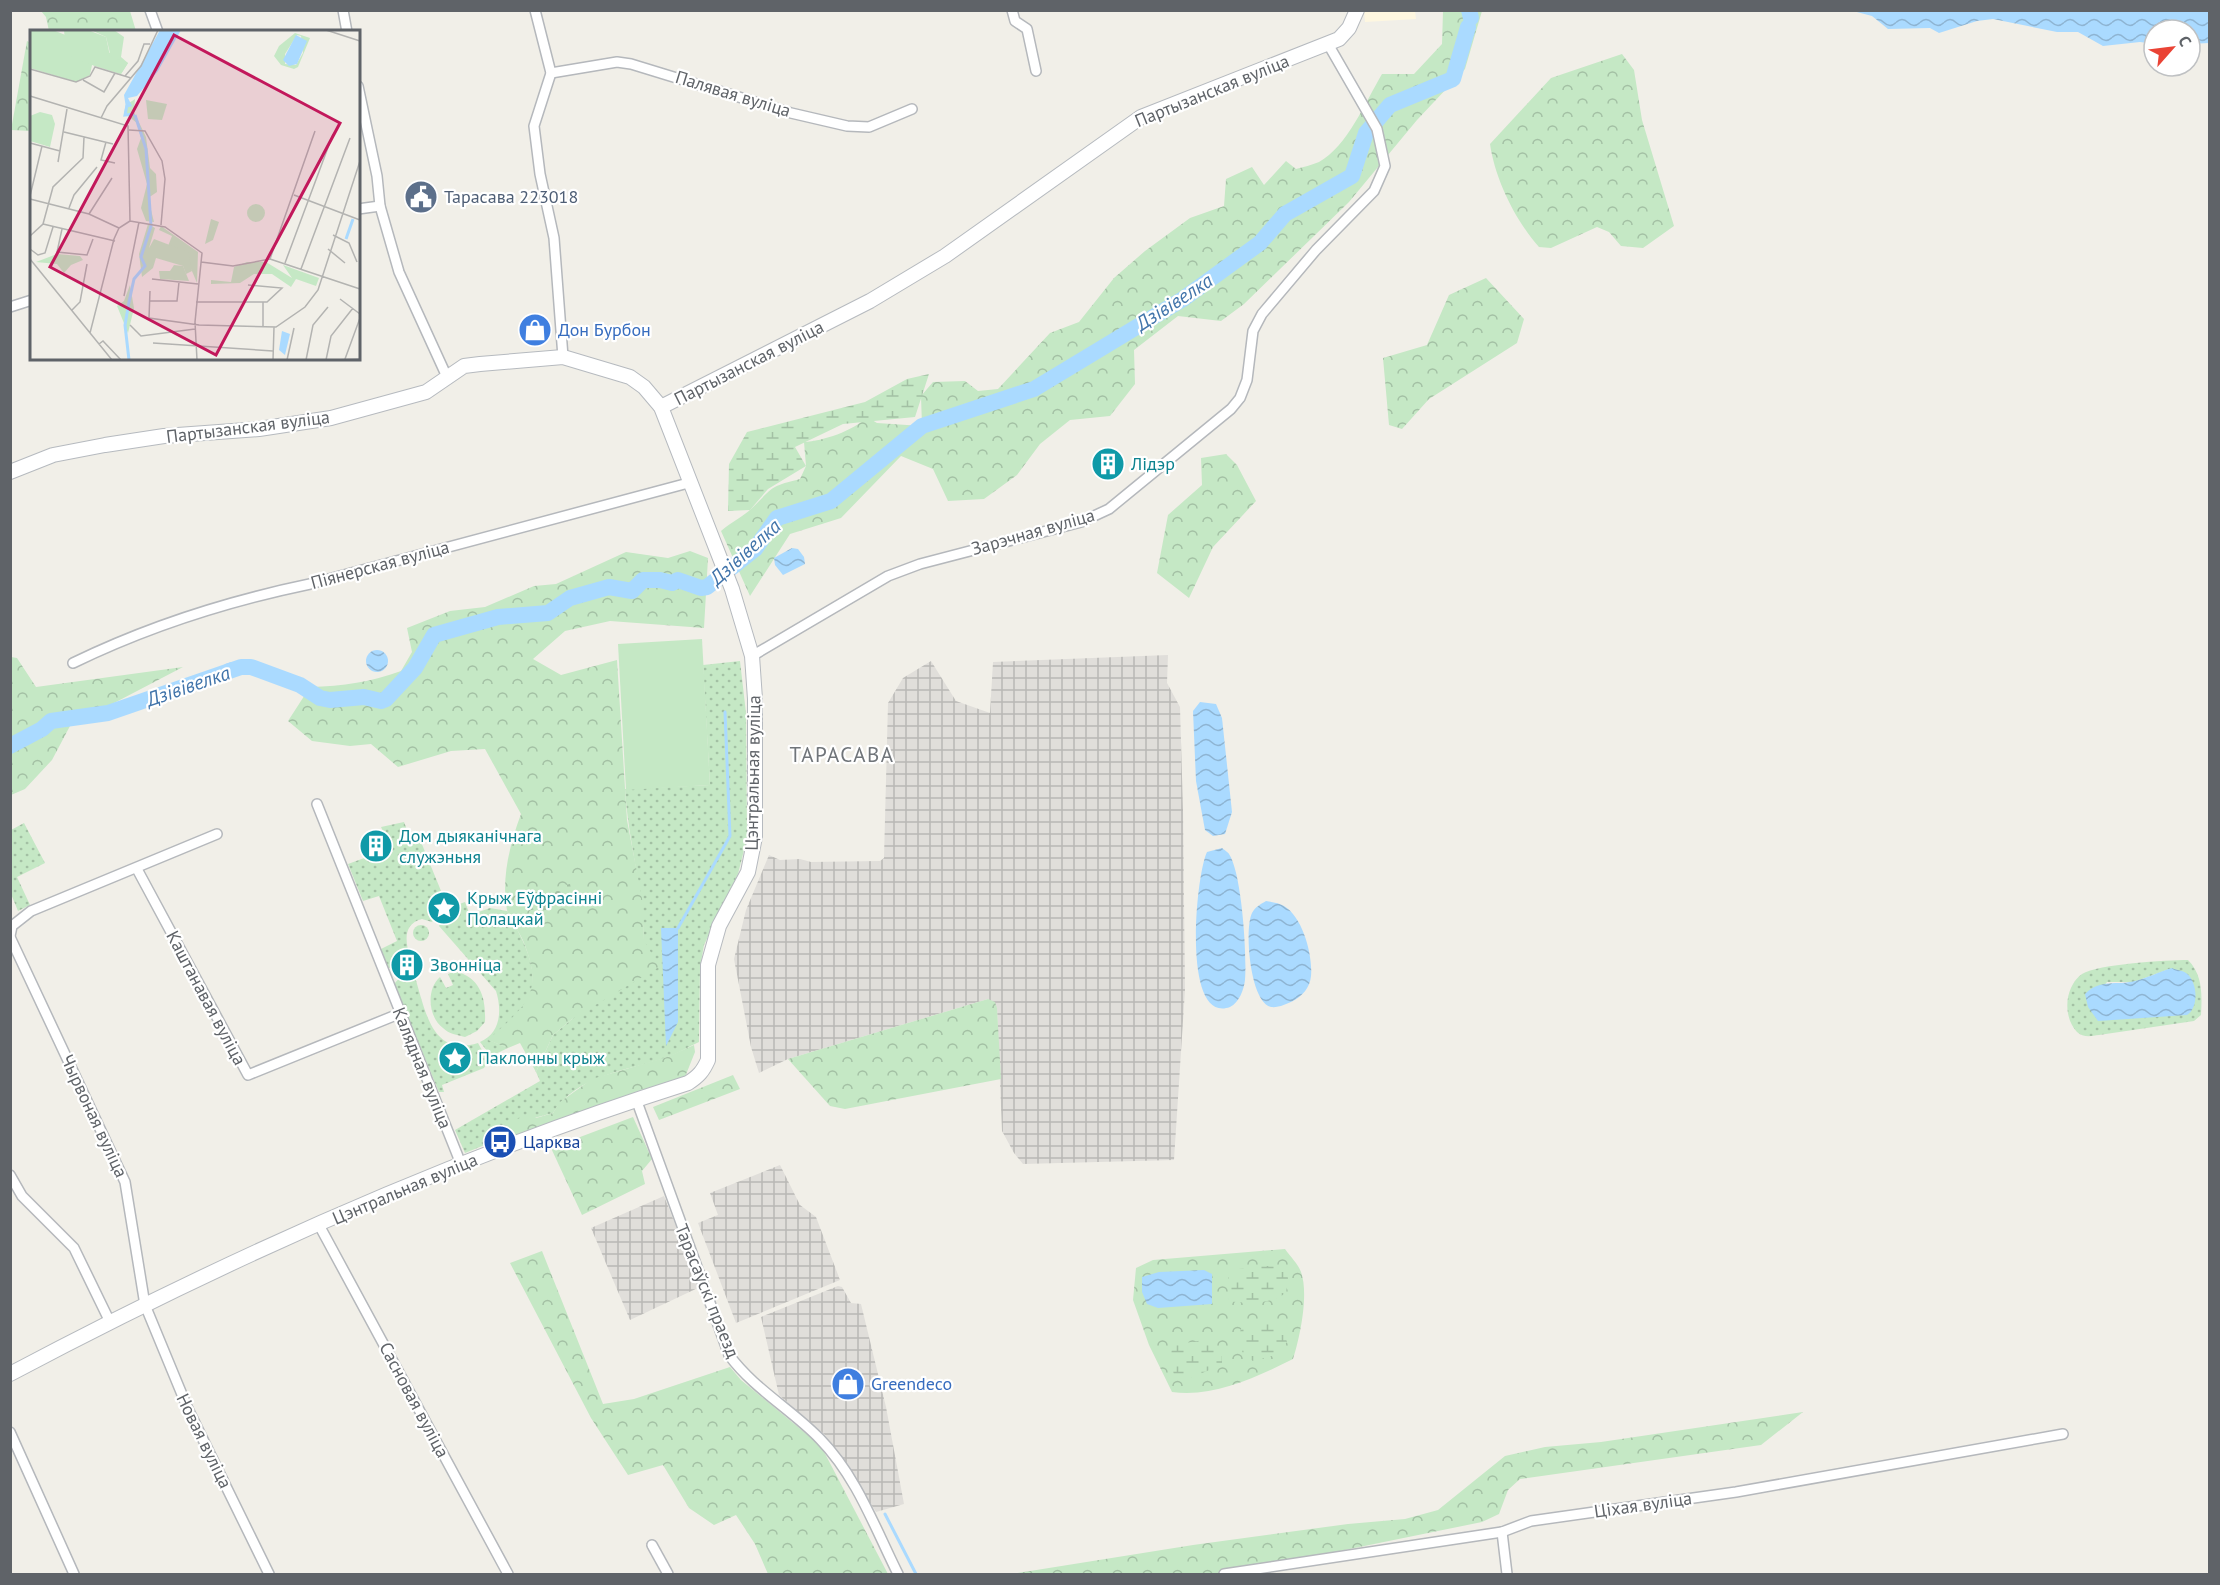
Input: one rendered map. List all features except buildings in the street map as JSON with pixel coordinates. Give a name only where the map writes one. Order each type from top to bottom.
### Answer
[{"type":"street","points":[[150,10],[157,30]]},
{"type":"street","points":[[343,10],[347,30]]},
{"type":"street","points":[[535,10],[551,74],[534,126],[540,174],[554,238],[563,357]]},
{"type":"street","points":[[1012,10],[1015,21],[1027,29],[1036,71]]},
{"type":"street","name":"Партызанская вуліца","points":[[10,472],[53,455],[105,445],[164,436],[278,427],[331,418],[426,392],[464,366],[563,357],[630,377],[644,387],[662,407],[860,306],[945,256],[1141,117],[1328,44],[1349,28],[1356,10]]},
{"type":"street","name":"Зарэчная вуліца","points":[[752,656],[888,576],[920,564],[1081,522],[1109,509],[1231,409],[1240,398],[1247,380],[1253,331],[1262,314],[1316,250],[1374,192],[1385,166],[1374,124],[1328,44]]},
{"type":"street","name":"Палявая вуліца","points":[[551,74],[617,62],[631,64],[791,113],[847,126],[869,126],[912,109]]},
{"type":"street","points":[[360,95],[377,176],[380,206],[399,272],[447,377]]},
{"type":"street","points":[[360,209],[380,206]]},
{"type":"street","points":[[10,307],[30,301]]},
{"type":"street","name":"Цэнтральная вуліца","points":[[10,1374],[145,1305],[319,1225],[461,1164],[636,1099],[688,1083],[704,1071],[708,1060],[708,965],[719,926],[748,872],[755,837],[755,699],[752,656],[732,590],[662,407]]},
{"type":"street","name":"Піянерская вуліца","points":[[73,663],[127,637],[247,597],[310,584],[692,482]]},
{"type":"street","name":"Калядная вуліца","points":[[317,804],[461,1164]]},
{"type":"street","name":"Чырвоная вуліца","points":[[145,1305],[125,1182],[10,937],[12,926],[31,911],[217,834]]},
{"type":"street","name":"Каштанавая вуліца","points":[[137,869],[248,1076],[401,1013]]},
{"type":"street","name":"Тарасаўскі праезд","points":[[636,1099],[729,1355],[747,1378],[820,1439],[833,1455],[872,1513],[898,1575]]},
{"type":"street","points":[[10,1175],[29,1204],[74,1248],[110,1322]]},
{"type":"street","name":"Сасновая вуліца","points":[[319,1225],[508,1575]]},
{"type":"street","name":"Новая вуліца","points":[[145,1305],[150,1324],[188,1409],[269,1575]]},
{"type":"street","points":[[10,1432],[74,1575]]},
{"type":"street","name":"Ціхая вуліца","points":[[1224,1575],[1502,1532],[1531,1521],[1736,1492],[2063,1434]]},
{"type":"street","points":[[1502,1532],[1507,1575]]},
{"type":"street","points":[[652,1545],[668,1575]]},
{"type":"shaded area","points":[[1364,11],[1415,11],[1416,19],[1365,22]]},
{"type":"shaded area","points":[[1168,655],[1167,683],[1180,707],[1183,810],[1185,990],[1174,1160],[1023,1164],[1002,1131],[997,1008],[988,999],[788,1059],[759,1073],[751,1047],[734,959],[746,910],[769,855],[780,860],[800,859],[811,862],[880,861],[884,858],[888,703],[903,678],[931,661],[956,701],[990,713],[993,662]]},
{"type":"shaded area","points":[[780,1165],[800,1205],[816,1217],[840,1280],[736,1323],[698,1223],[718,1215],[710,1193]]},
{"type":"shaded area","points":[[664,1196],[700,1287],[630,1320],[591,1228]]},
{"type":"shaded area","points":[[838,1286],[842,1287],[851,1303],[861,1304],[886,1407],[904,1504],[876,1512],[825,1435],[779,1395],[761,1317]]},
{"type":"green space","points":[[41,11],[130,11],[136,30],[49,30],[46,17]]},
{"type":"green space","points":[[1443,11],[1482,11],[1465,69],[1417,120],[1349,202],[1244,304],[1221,321],[1178,316],[1134,350],[1135,384],[1110,416],[1070,420],[1040,444],[1017,475],[984,499],[948,501],[933,469],[901,456],[841,518],[790,534],[750,596],[721,531],[749,511],[772,489],[800,479],[806,466],[804,442],[820,440],[837,434],[854,427],[867,417],[877,423],[922,426],[921,396],[933,382],[965,381],[978,391],[998,389],[1050,333],[1079,322],[1114,278],[1145,251],[1190,218],[1224,206],[1226,179],[1252,167],[1264,185],[1286,161],[1296,169],[1319,162],[1329,155],[1347,135],[1382,74],[1414,74],[1442,44]]},
{"type":"green space","points":[[27,41],[30,42],[30,131],[11,130]]},
{"type":"green space","points":[[1622,54],[1634,70],[1642,120],[1674,226],[1643,248],[1621,246],[1609,232],[1597,227],[1551,248],[1539,247],[1507,198],[1496,171],[1490,144],[1551,78]]},
{"type":"green space","points":[[1486,278],[1524,319],[1517,343],[1429,399],[1402,429],[1389,425],[1383,358],[1427,345],[1449,295]]},
{"type":"green space","points":[[929,374],[915,417],[843,424],[795,447],[806,466],[768,489],[750,510],[728,511],[729,464],[747,432],[865,402],[907,379]]},
{"type":"green space","points":[[1226,454],[1237,465],[1256,501],[1213,547],[1189,598],[1157,573],[1168,515],[1202,485],[1201,458]]},
{"type":"green space","points":[[690,551],[708,558],[704,628],[610,621],[565,631],[533,659],[561,675],[617,660],[627,820],[643,904],[644,940],[659,967],[572,1019],[553,1035],[536,1072],[520,1043],[508,1048],[488,1040],[521,1008],[531,988],[532,976],[524,943],[508,914],[505,898],[508,861],[521,814],[485,749],[451,751],[398,767],[371,744],[350,746],[312,741],[288,721],[310,687],[357,683],[401,671],[412,652],[407,628],[450,611],[485,607],[534,586],[556,584],[626,552],[668,558]]},
{"type":"green space","points":[[702,639],[710,785],[626,790],[618,644]]},
{"type":"green space","points":[[11,657],[17,658],[36,687],[183,667],[70,726],[52,760],[25,789],[11,795]]},
{"type":"green space","points":[[740,661],[746,713],[747,838],[738,874],[704,945],[700,968],[699,1042],[665,1058],[589,1082],[563,1100],[553,1113],[497,1128],[492,1142],[465,1153],[455,1130],[540,1081],[536,1072],[553,1035],[572,1019],[644,940],[625,789],[710,785],[703,665]]},
{"type":"green space","points":[[404,822],[411,840],[419,837],[448,908],[465,902],[470,915],[490,908],[507,911],[529,956],[533,980],[531,992],[518,1013],[489,1040],[508,1048],[491,1056],[480,1042],[487,1038],[496,1027],[499,1006],[496,991],[439,926],[448,909],[441,905],[432,922],[422,919],[411,925],[407,934],[410,957],[400,962],[401,970],[384,967],[379,956],[381,949],[397,941],[379,896],[363,901],[348,864],[367,857],[375,860],[393,852],[381,827]]},
{"type":"green space","points":[[24,823],[45,863],[17,877],[30,905],[18,911],[11,894],[11,830]]},
{"type":"green space","points":[[570,884],[574,903],[534,913],[530,893]]},
{"type":"green space","points":[[418,925],[424,925],[429,933],[427,939],[418,941],[413,936],[413,930]]},
{"type":"green space","points":[[2188,960],[2199,979],[2201,993],[2201,1015],[2194,1021],[2091,1036],[2079,1034],[2072,1025],[2068,1010],[2069,993],[2076,979],[2082,974],[2117,965]],"holes":[[[2172,968],[2088,1007],[2107,982],[2134,982]]]},
{"type":"green space","points":[[455,971],[471,979],[483,997],[485,1022],[477,1031],[465,1037],[448,1032],[438,1023],[432,1010],[431,996],[435,982],[440,977],[446,988],[453,985],[448,974]]},
{"type":"green space","points":[[404,973],[414,974],[426,1014],[440,1036],[449,1043],[462,1046],[478,1043],[488,1061],[484,1068],[442,1085],[444,1092],[439,1092],[394,984]]},
{"type":"green space","points":[[988,999],[995,1002],[997,1008],[1001,1079],[845,1109],[830,1106],[788,1059]]},
{"type":"green space","points":[[694,1045],[695,1052],[685,1077],[505,1144],[492,1142],[497,1128],[531,1113],[536,1118],[553,1113],[560,1102],[592,1079],[667,1057]]},
{"type":"green space","points":[[733,1075],[740,1089],[659,1120],[653,1107]]},
{"type":"green space","points":[[633,1117],[652,1159],[642,1171],[645,1184],[582,1215],[551,1148]]},
{"type":"green space","points":[[1285,1249],[1301,1272],[1304,1292],[1301,1328],[1293,1359],[1265,1373],[1219,1389],[1203,1392],[1172,1392],[1149,1345],[1133,1300],[1136,1268],[1153,1260]]},
{"type":"green space","points":[[542,1251],[603,1404],[634,1399],[730,1367],[741,1380],[821,1446],[888,1574],[768,1574],[755,1544],[736,1515],[714,1525],[689,1508],[663,1465],[628,1475],[591,1418],[510,1263]]},
{"type":"green space","points":[[1258,1266],[1283,1266],[1288,1278],[1286,1293],[1280,1297],[1259,1302],[1229,1301],[1228,1275],[1232,1270]]},
{"type":"green space","points":[[1280,1321],[1287,1342],[1276,1355],[1253,1361],[1243,1355],[1239,1335],[1242,1326]]},
{"type":"green space","points":[[1210,1339],[1222,1354],[1222,1365],[1187,1379],[1174,1375],[1170,1356],[1173,1345]]},
{"type":"green space","points":[[1803,1412],[1761,1445],[1520,1479],[1508,1490],[1499,1514],[1482,1522],[1251,1569],[1210,1574],[1012,1574],[1193,1545],[1348,1524],[1405,1519],[1438,1510],[1505,1456],[1545,1447],[1601,1442]]},
{"type":"water","points":[[1853,11],[2209,11],[2209,43],[2202,43],[2202,18],[2142,18],[2142,42],[2103,46],[2078,32],[2057,32],[1993,19],[1977,21],[1939,33],[1930,28],[1888,29],[1872,16]]},
{"type":"water","points":[[792,548],[798,549],[804,557],[805,564],[783,575],[775,565],[774,558]]},
{"type":"water","points":[[373,650],[381,650],[388,657],[388,665],[381,672],[373,672],[366,665],[366,657]]},
{"type":"water","points":[[231,662],[248,664],[251,667],[250,672],[238,673],[223,668],[225,664]]},
{"type":"water","points":[[1200,702],[1216,704],[1222,718],[1232,812],[1225,834],[1213,836],[1205,830],[1196,781],[1193,711]]},
{"type":"water","points":[[1222,848],[1229,854],[1234,864],[1243,915],[1245,953],[1244,987],[1238,999],[1230,1007],[1214,1006],[1204,993],[1198,972],[1196,945],[1199,888],[1203,866],[1207,852]]},
{"type":"water","points":[[1266,901],[1284,906],[1297,919],[1308,948],[1311,968],[1309,984],[1302,994],[1291,1002],[1274,1007],[1264,1002],[1258,993],[1249,949],[1252,913],[1256,907]]},
{"type":"water","points":[[661,928],[678,928],[678,1022],[666,1046]]},
{"type":"water","points":[[2172,968],[2186,973],[2195,988],[2194,1007],[2187,1015],[2098,1021],[2088,1007],[2085,994],[2097,986],[2135,981]]},
{"type":"water","points":[[1204,1270],[1212,1274],[1212,1304],[1158,1308],[1147,1304],[1142,1292],[1142,1277],[1159,1272]]},
{"type":"waterway","name":"Дзівівелка","points":[[1469,10],[1471,18]]},
{"type":"waterway","name":"Дзівівелка","points":[[10,746],[42,729],[51,721],[108,713],[241,667],[251,667],[300,685],[320,698],[330,700],[364,697],[381,701],[386,699],[415,668],[434,635],[498,617],[548,613],[570,598],[609,587],[632,591],[643,580],[672,583],[678,580],[701,588],[707,587],[755,549],[777,518],[831,501],[922,426],[1034,389],[1183,299],[1260,243],[1285,214],[1352,176],[1366,133],[1390,105],[1453,79],[1468,27]]},
{"type":"waterway","points":[[678,928],[730,836],[725,712]]},
{"type":"waterway","points":[[885,1514],[916,1574]]},
{"type":"place","name":"Тарасава 223018","points":[[421,197]]},
{"type":"place","name":"Дон Бурбон","points":[[535,330]]},
{"type":"place","name":"Лідэр","points":[[1108,464]]},
{"type":"place","name":"Дом дыяканічнага служэньня","points":[[376,846]]},
{"type":"place","name":"Крыж Еўфрасінні Полацкай","points":[[444,908]]},
{"type":"place","name":"Звонніца","points":[[407,965]]},
{"type":"place","name":"Паклонны крыж","points":[[455,1058]]},
{"type":"place","name":"Царква","points":[[500,1142]]},
{"type":"place","name":"Greendeco","points":[[848,1384]]},
{"type":"district","name":"ТАРАСАВА","points":[[842,755]]}]
